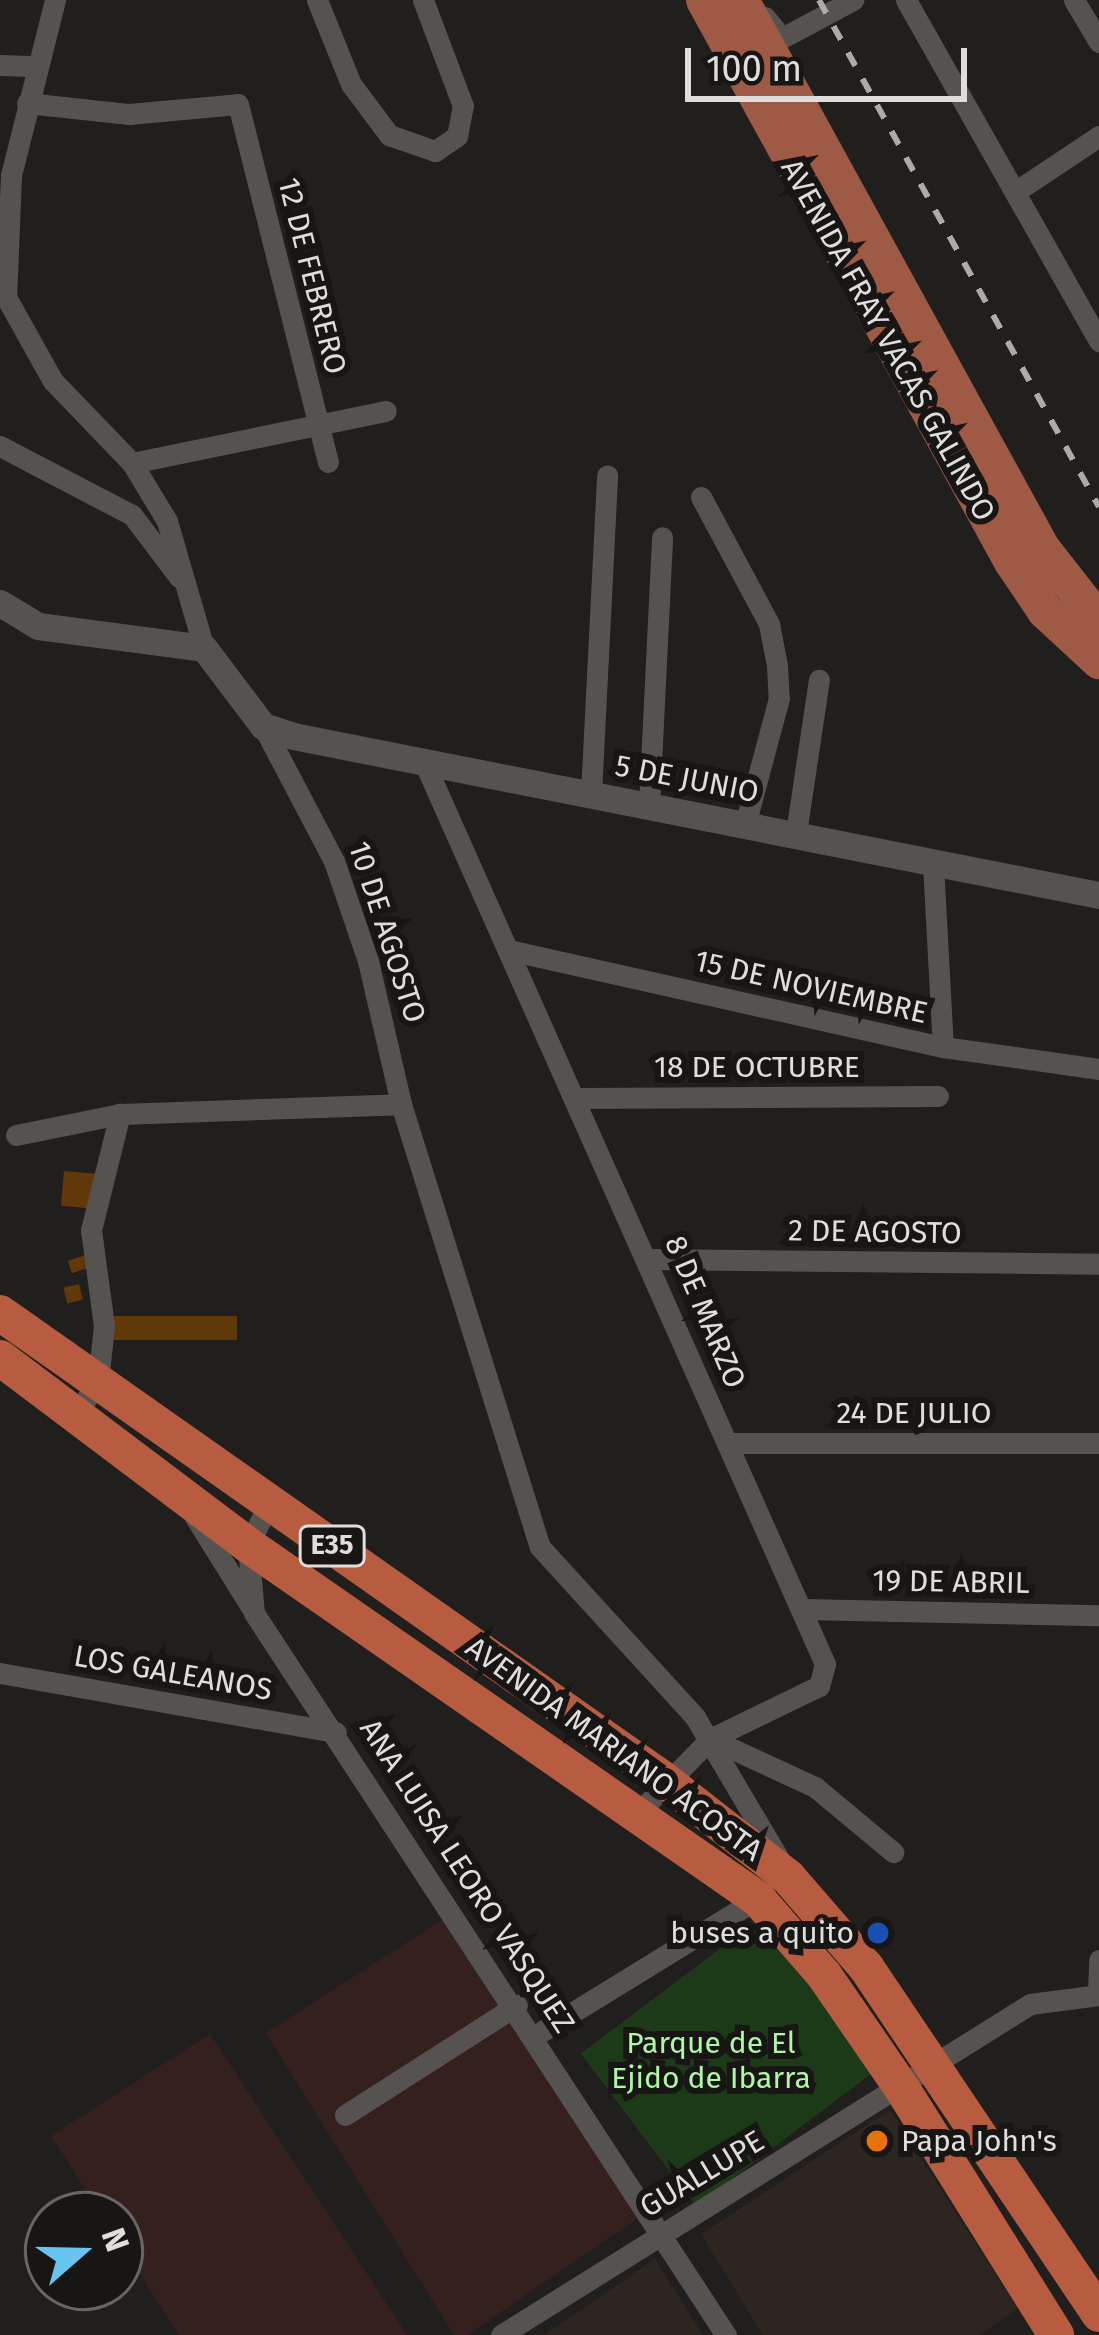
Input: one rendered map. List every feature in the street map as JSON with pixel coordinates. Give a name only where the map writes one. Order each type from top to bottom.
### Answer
[{"type":"highway","name":"AVENIDA MARIANO ACOSTA","points":[[0,1312],[182,1496],[640,1811],[758,1899],[903,2090],[1047,2332]]},
{"type":"highway","name":"AVENIDA MARIANO ACOSTA","points":[[0,1358],[88,1396],[270,1502],[663,1779],[788,1876],[827,1915],[1097,2308]]},
{"type":"main road","name":"AVENIDA FRAY VACAS GALINDO","points":[[704,0],[1012,562],[1045,611],[1099,662]]},
{"type":"main road","name":"AVENIDA FRAY VACAS GALINDO","points":[[741,0],[1042,548],[1099,621]]},
{"type":"street","name":"10 DE AGOSTO","points":[[55,0],[11,175],[6,297],[53,381],[132,464],[166,520],[192,594],[204,648],[263,726],[334,861],[368,961],[401,1104],[540,1547],[710,1738],[788,1876]]},
{"type":"street","points":[[317,0],[351,84],[389,135],[435,151],[457,136],[463,106],[423,0]]},
{"type":"street","points":[[752,0],[782,38],[853,0]]},
{"type":"street","points":[[906,0],[1096,330]]},
{"type":"street","points":[[1074,0],[1099,42]]},
{"type":"street","points":[[0,65],[37,66]]},
{"type":"street","name":"12 DE FEBRERO","points":[[27,103],[128,114],[238,104],[328,462]]},
{"type":"street","points":[[1015,192],[1099,136]]},
{"type":"street","points":[[132,464],[386,411]]},
{"type":"street","points":[[0,446],[133,515],[192,594]]},
{"type":"street","points":[[591,794],[607,475]]},
{"type":"street","points":[[701,497],[761,608],[777,665],[779,698],[746,824]]},
{"type":"street","points":[[649,805],[662,537]]},
{"type":"street","points":[[0,603],[38,626],[204,648]]},
{"type":"street","points":[[796,833],[819,680]]},
{"type":"street","name":"5 DE JUNIO","points":[[263,726],[1099,896]]},
{"type":"street","name":"8 DE MARZO","points":[[424,762],[651,1259],[825,1664],[819,1686],[710,1738],[663,1779],[640,1811]]},
{"type":"street","points":[[933,864],[943,1047]]},
{"type":"street","name":"15 DE NOVIEMBRE","points":[[513,951],[943,1047],[1099,1069]]},
{"type":"street","name":"18 DE OCTUBRE","points":[[577,1098],[938,1096]]},
{"type":"street","points":[[16,1135],[120,1114],[401,1104]]},
{"type":"street","points":[[88,1396],[104,1325],[91,1230],[120,1114]]},
{"type":"street","name":"2 DE AGOSTO","points":[[651,1259],[1099,1264]]},
{"type":"street","name":"24 DE JULIO","points":[[728,1443],[1099,1443]]},
{"type":"street","points":[[182,1496],[254,1613]]},
{"type":"street","points":[[248,1545],[270,1502]]},
{"type":"street","name":"ANA LUISA LEORO VASQUEZ","points":[[248,1545],[254,1613],[517,2005],[726,2335]]},
{"type":"street","name":"19 DE ABRIL","points":[[802,1609],[1099,1615]]},
{"type":"street","name":"LOS GALEANOS","points":[[0,1673],[336,1732]]},
{"type":"street","points":[[710,1738],[815,1786],[893,1852]]},
{"type":"street","points":[[536,2035],[788,1876]]},
{"type":"street","points":[[1098,1994],[1099,1960]]},
{"type":"street","name":"GUALLUPE","points":[[501,2335],[662,2232],[903,2090],[1030,2004],[1098,1994]]},
{"type":"street","points":[[345,2114],[517,2005]]},
{"type":"shaded area","points":[[445,1918],[641,2216],[467,2335],[454,2335],[266,2033]]},
{"type":"shaded area","points":[[210,2034],[407,2335],[179,2335],[144,2280],[144,2191],[87,2191],[51,2136]]},
{"type":"shaded area","points":[[890,2110],[1017,2308],[980,2335],[763,2335],[701,2234]]},
{"type":"shaded area","points":[[655,2259],[703,2335],[544,2335]]},
{"type":"green space","name":"Parque de El Ejido de Ibarra","points":[[762,1917],[877,2070],[696,2206],[581,2054]]},
{"type":"building","points":[[64,1171],[96,1174],[93,1209],[61,1206]]},
{"type":"building","points":[[86,1255],[90,1267],[72,1273],[68,1261]]},
{"type":"building","points":[[79,1284],[83,1300],[67,1303],[63,1288]]},
{"type":"building","points":[[112,1316],[237,1316],[237,1340],[112,1340]]},
{"type":"railway","points":[[819,0],[1099,507]]},
{"type":"place","name":"buses a quito","points":[[878,1933]]},
{"type":"place","name":"Papa John's","points":[[877,2141]]}]
